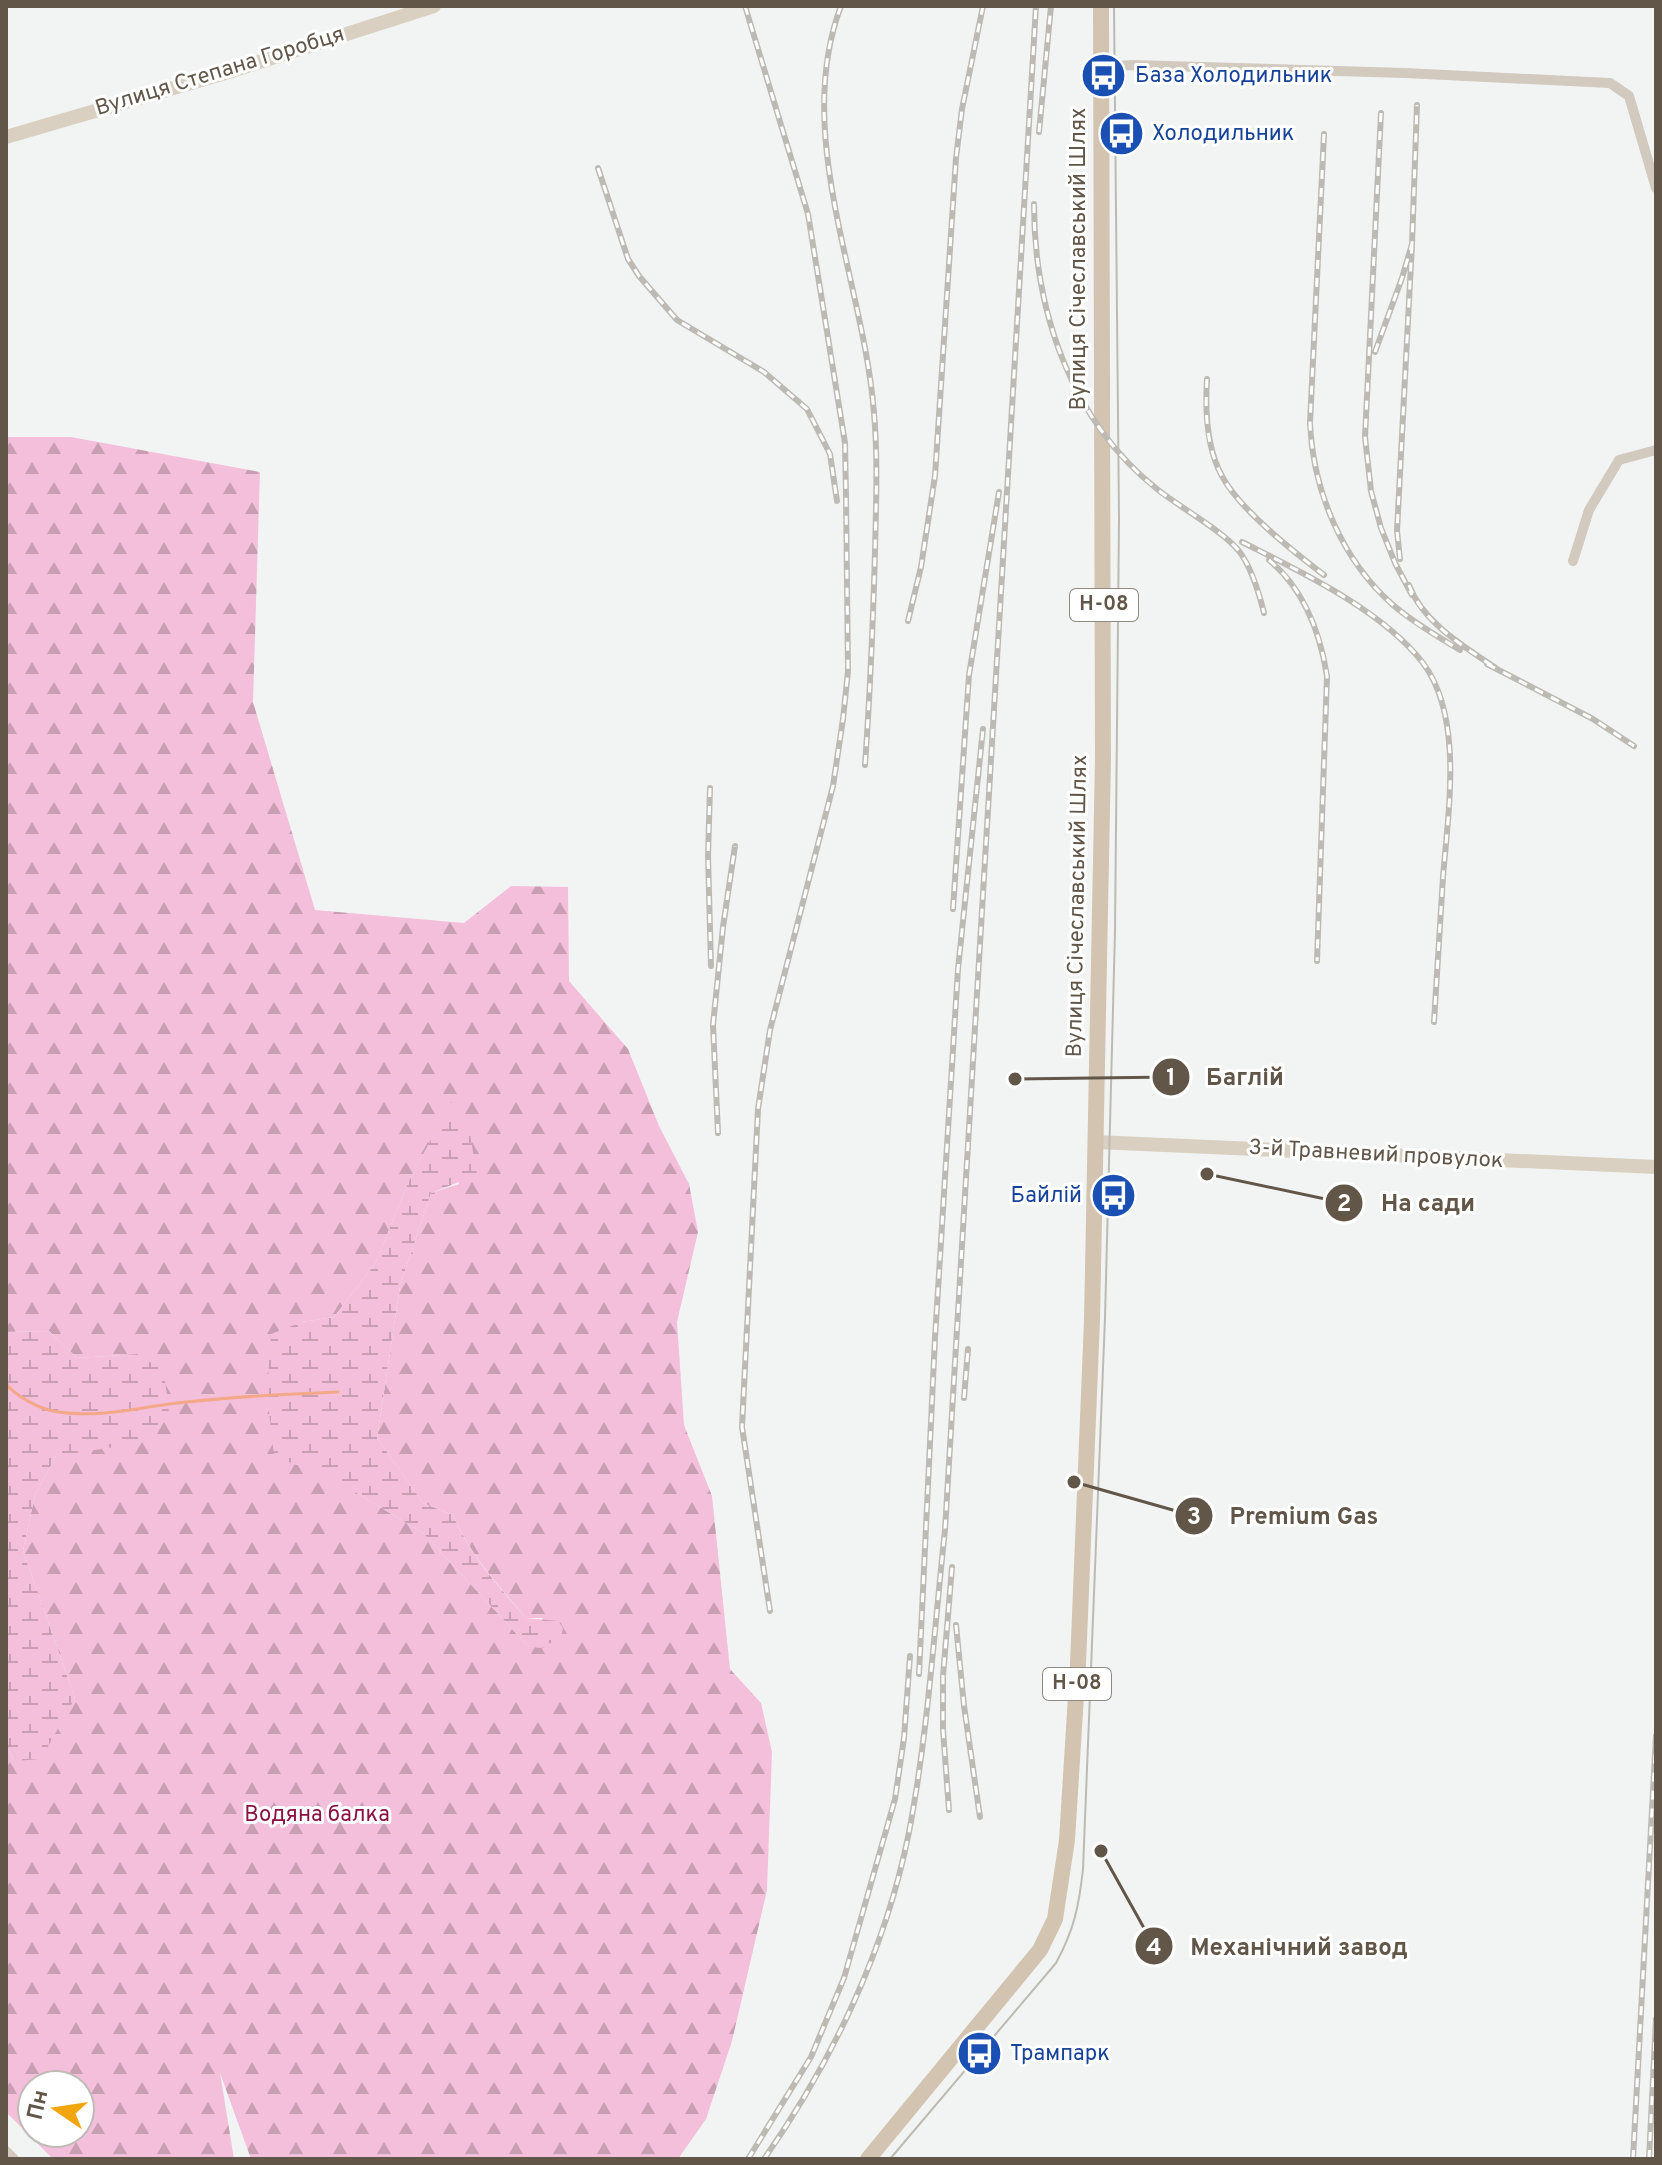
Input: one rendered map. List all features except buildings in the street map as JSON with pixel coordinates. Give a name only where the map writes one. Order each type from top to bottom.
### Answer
[{"type":"main road","name":"Вулиця Степана Горобця","points":[[6,137],[225,73],[434,6]]},
{"type":"main road","name":"Вулиця Січеславський Шлях","points":[[868,2159],[1028,1967],[1046,1941],[1055,1919],[1067,1840],[1078,1664],[1096,1142],[1103,729],[1099,6]]},
{"type":"main road","name":"3-й Травневий провулок","points":[[1096,1142],[1656,1167]]},
{"type":"street","points":[[1100,67],[1133,65],[1405,73],[1610,83],[1629,96],[1656,188]]},
{"type":"street","points":[[1573,561],[1589,510],[1619,460],[1656,450]]},
{"type":"street","points":[[6,2151],[14,2159]]},
{"type":"green space","name":"Водяна балка","points":[[6,437],[71,437],[260,472],[253,702],[315,910],[464,923],[511,886],[568,887],[569,981],[628,1049],[659,1126],[689,1184],[698,1232],[677,1322],[684,1425],[712,1496],[730,1669],[761,1703],[772,1752],[767,1890],[732,2041],[706,2119],[678,2159],[251,2159],[220,2073],[234,2159],[53,2159],[43,2149],[96,2149],[96,2069],[16,2069],[16,2122],[6,2112],[6,1745],[14,1761],[75,1698],[23,1551],[35,1495],[56,1456],[137,1354],[77,1358],[49,1331],[6,1332]],"holes":[[[451,1103],[459,1184],[431,1193],[400,1286],[377,1438],[423,1503],[453,1515],[476,1556],[526,1618],[543,1618],[529,1647],[423,1533],[357,1493],[302,1322],[334,1317],[375,1264],[409,1181]]]},
{"type":"green space","points":[[451,1102],[470,1134],[477,1175],[431,1193],[400,1286],[377,1438],[423,1503],[453,1515],[476,1556],[526,1618],[558,1621],[563,1628],[561,1637],[542,1648],[529,1647],[423,1533],[357,1493],[274,1455],[267,1394],[271,1334],[302,1322],[334,1317],[375,1264],[409,1181]]},
{"type":"green space","points":[[49,1331],[77,1358],[137,1354],[164,1371],[169,1413],[147,1442],[56,1456],[35,1495],[23,1551],[75,1698],[41,1759],[14,1761],[6,1745],[6,1332]]},
{"type":"waterway","points":[[6,1384],[21,1397],[41,1407],[84,1414],[217,1399],[338,1392]]},
{"type":"tram line","points":[[890,2159],[1056,1963],[1075,1918],[1083,1869],[1105,1318],[1115,931],[1119,518],[1114,6]]},
{"type":"railway","points":[[745,6],[808,214],[845,443],[846,497],[848,671],[843,719],[833,786],[770,1030],[758,1109],[742,1427],[770,1611]]},
{"type":"railway","points":[[841,6],[828,55],[824,106],[827,157],[868,363],[876,448],[873,605],[865,765]]},
{"type":"railway","points":[[908,621],[921,567],[935,476],[956,158],[962,109],[983,6]]},
{"type":"railway","points":[[764,2159],[834,2044],[871,1961],[899,1876],[921,1757],[945,1530],[1036,6]]},
{"type":"railway","points":[[1039,132],[1051,6]]},
{"type":"railway","points":[[1375,352],[1412,244],[1417,105]]},
{"type":"railway","points":[[1381,113],[1365,437],[1371,491],[1381,528],[1412,595]]},
{"type":"railway","points":[[1324,134],[1310,423],[1317,474],[1324,499],[1345,546],[1375,587],[1409,618],[1460,650]]},
{"type":"railway","points":[[598,168],[628,259],[639,276],[677,320],[764,372],[807,409],[830,454],[837,501]]},
{"type":"railway","points":[[1034,204],[1041,284],[1050,323],[1080,397],[1127,462],[1157,489],[1222,535],[1239,551],[1251,573],[1264,613]]},
{"type":"railway","points":[[1400,559],[1397,531],[1412,244]]},
{"type":"railway","points":[[1207,379],[1208,429],[1222,476],[1254,516],[1324,575]]},
{"type":"railway","points":[[953,909],[969,675],[999,492]]},
{"type":"railway","points":[[1242,542],[1314,579],[1363,609],[1406,644],[1423,663],[1436,685],[1449,738],[1450,795],[1434,1022]]},
{"type":"railway","points":[[1269,560],[1301,598],[1315,628],[1327,676],[1317,961]]},
{"type":"railway","points":[[1409,585],[1415,599],[1435,622],[1497,669]]},
{"type":"railway","points":[[1487,664],[1593,719],[1634,746]]},
{"type":"railway","points":[[919,1674],[935,1338],[958,969],[983,729]]},
{"type":"railway","points":[[710,788],[711,966]]},
{"type":"railway","points":[[718,1133],[713,1025],[735,846]]},
{"type":"railway","points":[[964,1398],[968,1349]]},
{"type":"railway","points":[[949,1810],[943,1730],[943,1676],[952,1567]]},
{"type":"railway","points":[[956,1625],[980,1817]]},
{"type":"railway","points":[[748,2159],[811,2057],[844,1978],[895,1799],[904,1738],[910,1656]]},
{"type":"railway","points":[[1633,2159],[1656,1736]]},
{"type":"railway","points":[[1649,2159],[1656,2019]]},
{"type":"place","name":"База Холодильник","points":[[1104,76]]},
{"type":"place","name":"Холодильник","points":[[1121,134]]},
{"type":"place","name":"Баглій","points":[[1015,1079]]},
{"type":"place","name":"На сади","points":[[1207,1174]]},
{"type":"place","name":"Байлій","points":[[1113,1196]]},
{"type":"place","name":"Premium Gas","points":[[1074,1482]]},
{"type":"place","name":"Механічний завод","points":[[1101,1851]]},
{"type":"place","name":"Трампарк","points":[[979,2054]]}]
